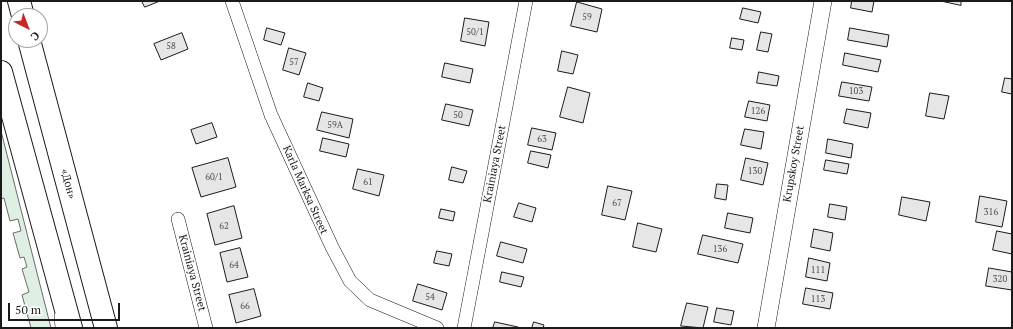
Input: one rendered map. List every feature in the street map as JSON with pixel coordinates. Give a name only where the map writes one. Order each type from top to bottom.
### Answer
[{"type":"highway","name":"«Дон»","points":[[31,48],[106,328]]},
{"type":"highway","points":[[1,72],[71,328]]},
{"type":"street","name":"Karla Marksa Street","points":[[232,1],[271,115],[332,248],[350,281],[370,300],[437,328]]},
{"type":"street","name":"Krainiaya Street","points":[[464,328],[526,1]]},
{"type":"street","name":"Krupskoy Street","points":[[766,328],[823,1]]},
{"type":"street","name":"Krainiaya Street","points":[[178,219],[206,328]]},
{"type":"lane","points":[[47,238],[59,328]]},
{"type":"green space","points":[[1,131],[51,328],[31,328],[22,295],[29,292],[22,269],[27,267],[24,257],[20,258],[13,233],[21,231],[18,219],[10,221],[4,198],[1,199]]},
{"type":"building","points":[[142,1],[160,1],[145,7]]},
{"type":"building","points":[[852,1],[874,1],[872,12],[851,8]]},
{"type":"building","points":[[941,1],[961,1],[961,5]]},
{"type":"building","points":[[577,2],[602,9],[597,32],[571,26]]},
{"type":"building","points":[[743,8],[761,12],[758,23],[740,19]]},
{"type":"building","points":[[465,18],[489,22],[485,46],[461,41]]},
{"type":"building","points":[[267,28],[285,33],[281,45],[264,40]]},
{"type":"building","points":[[850,28],[889,35],[887,47],[848,40]]},
{"type":"building","points":[[761,32],[772,34],[768,52],[757,50]]},
{"type":"building","points":[[182,33],[188,49],[161,60],[154,44]]},
{"type":"building","points":[[732,38],[744,40],[742,50],[730,48]]},
{"type":"building","points":[[289,48],[306,53],[299,75],[283,70]]},
{"type":"building","points":[[562,51],[578,55],[573,74],[558,71]]},
{"type":"building","points":[[845,53],[881,60],[878,72],[843,65]]},
{"type":"building","points":[[445,63],[473,69],[470,83],[442,77]]},
{"type":"building","points":[[759,72],[779,76],[777,86],[757,83]]},
{"type":"building","points":[[1005,78],[1012,79],[1012,94],[1002,92]]},
{"type":"building","points":[[842,82],[872,87],[869,101],[839,96]]},
{"type":"building","points":[[308,83],[323,88],[319,101],[304,97]]},
{"type":"building","points":[[568,87],[590,93],[583,123],[560,117]]},
{"type":"building","points":[[930,93],[949,96],[944,119],[926,116]]},
{"type":"building","points":[[749,101],[770,105],[767,121],[745,117]]},
{"type":"building","points":[[446,104],[473,110],[469,126],[442,120]]},
{"type":"building","points":[[847,109],[871,113],[868,128],[844,123]]},
{"type":"building","points":[[322,112],[353,119],[349,138],[317,130]]},
{"type":"building","points":[[212,123],[217,137],[196,144],[191,130]]},
{"type":"building","points":[[532,128],[556,133],[552,150],[528,145]]},
{"type":"building","points":[[745,129],[764,132],[761,149],[741,145]]},
{"type":"building","points":[[323,138],[349,144],[346,157],[320,151]]},
{"type":"building","points":[[828,139],[853,144],[851,158],[826,153]]},
{"type":"building","points":[[531,151],[551,155],[548,168],[528,163]]},
{"type":"building","points":[[228,158],[236,187],[201,197],[192,168]]},
{"type":"building","points":[[746,158],[768,163],[763,185],[741,180]]},
{"type":"building","points":[[826,160],[849,164],[847,174],[824,170]]},
{"type":"building","points":[[452,167],[467,171],[463,183],[449,180]]},
{"type":"building","points":[[358,169],[384,175],[379,196],[353,189]]},
{"type":"building","points":[[717,184],[728,185],[726,200],[715,198]]},
{"type":"building","points":[[608,186],[632,191],[625,220],[602,215]]},
{"type":"building","points":[[980,196],[1007,201],[1002,227],[976,222]]},
{"type":"building","points":[[902,197],[930,202],[926,221],[899,215]]},
{"type":"building","points":[[519,203],[536,208],[532,222],[514,217]]},
{"type":"building","points":[[830,204],[847,207],[845,220],[828,217]]},
{"type":"building","points":[[234,206],[242,238],[215,245],[207,214]]},
{"type":"building","points":[[441,209],[455,212],[453,221],[439,218]]},
{"type":"building","points":[[728,213],[753,218],[750,233],[725,228]]},
{"type":"building","points":[[638,223],[662,229],[656,252],[633,247]]},
{"type":"building","points":[[814,229],[833,233],[830,251],[811,247]]},
{"type":"building","points":[[997,231],[1012,234],[1012,254],[993,250]]},
{"type":"building","points":[[703,235],[743,244],[738,263],[698,254]]},
{"type":"building","points":[[501,242],[527,249],[523,263],[497,256]]},
{"type":"building","points":[[240,248],[248,277],[227,282],[220,253]]},
{"type":"building","points":[[437,251],[452,254],[449,266],[434,263]]},
{"type":"building","points":[[809,258],[830,263],[827,281],[806,277]]},
{"type":"building","points":[[989,268],[1012,272],[1012,290],[986,286]]},
{"type":"building","points":[[502,272],[524,277],[521,287],[500,282]]},
{"type":"building","points":[[418,284],[447,293],[442,310],[413,301]]},
{"type":"building","points":[[806,288],[833,293],[830,309],[803,304]]},
{"type":"building","points":[[254,289],[261,316],[236,323],[229,295]]},
{"type":"building","points":[[687,303],[708,307],[703,328],[681,326]]},
{"type":"building","points":[[717,308],[734,311],[731,325],[714,322]]},
{"type":"building","points":[[495,322],[518,327],[518,328],[493,328]]},
{"type":"building","points":[[534,322],[544,325],[543,328],[532,328]]}]
